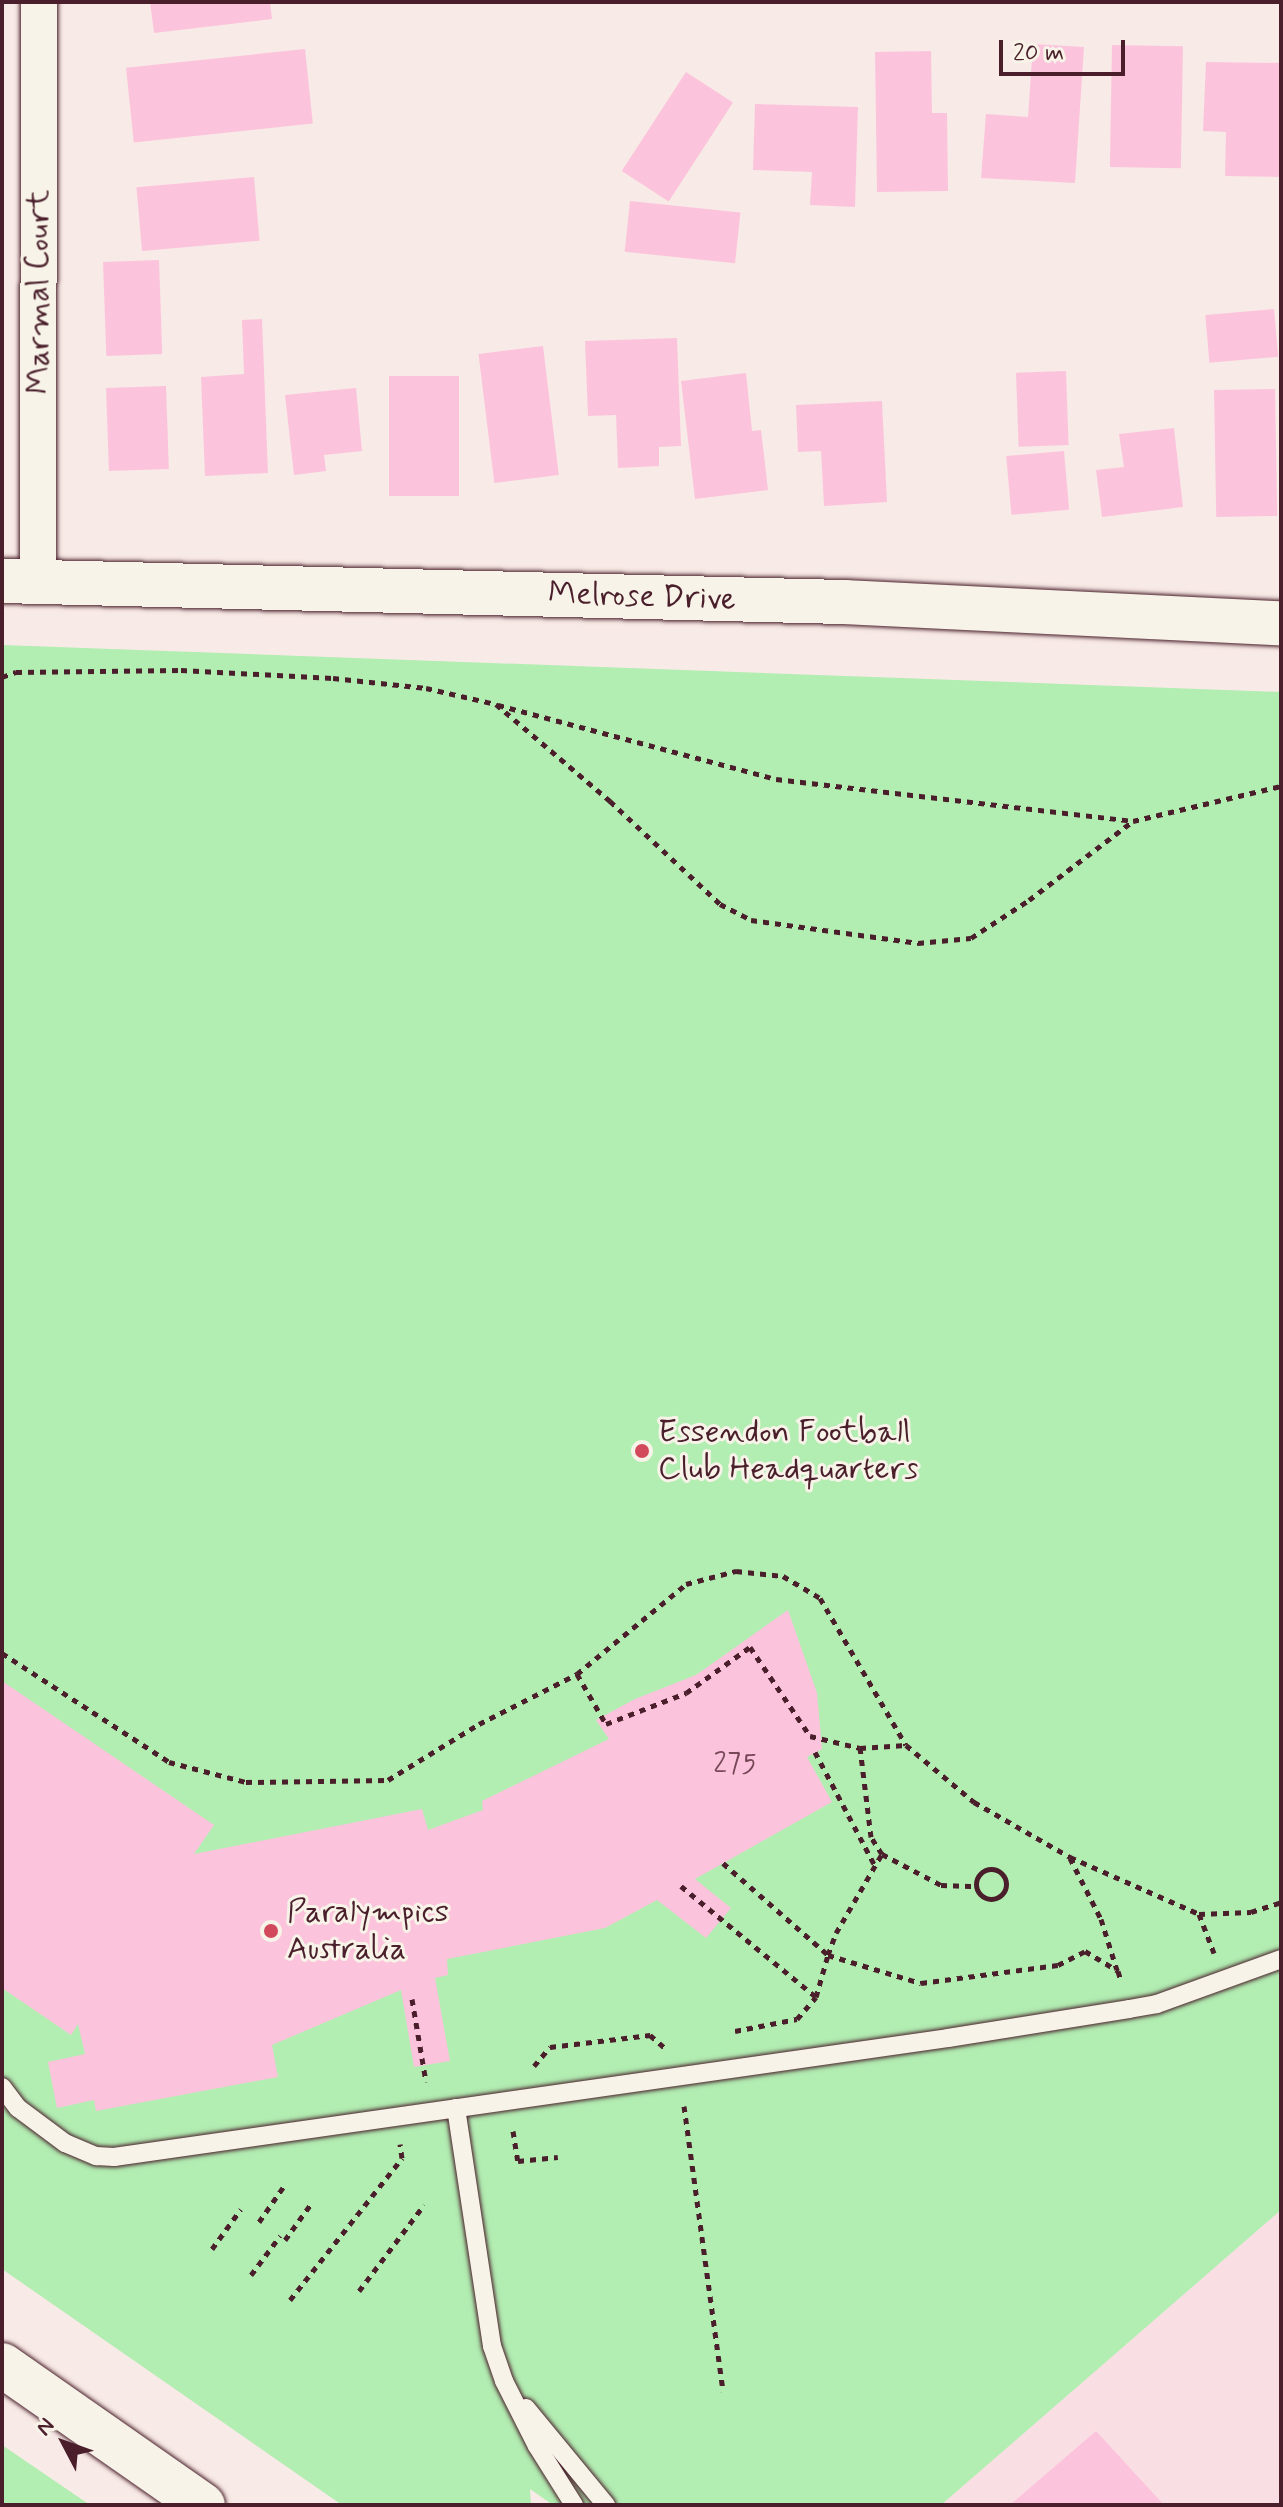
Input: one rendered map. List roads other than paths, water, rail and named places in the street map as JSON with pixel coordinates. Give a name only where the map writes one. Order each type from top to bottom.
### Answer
[{"type":"street","name":"Marmal Court","points":[[20,581],[39,2]]},
{"type":"street","name":"Melrose Drive","points":[[20,581],[845,602],[1281,623]]},
{"type":"street","points":[[2,2365],[203,2505]]},
{"type":"lane","points":[[2,2087],[18,2108],[41,2128],[81,2152],[96,2156],[198,2146],[1129,2009],[1157,2004],[1281,1959]]},
{"type":"lane","points":[[456,2108],[490,2332],[504,2381],[537,2446],[574,2505]]},
{"type":"lane","points":[[504,2381],[606,2505]]},
{"type":"place","name":"Essendon Football Club Headquarters","points":[[642,1451]]},
{"type":"place","name":"Paralympics Australia","points":[[271,1931]]}]
